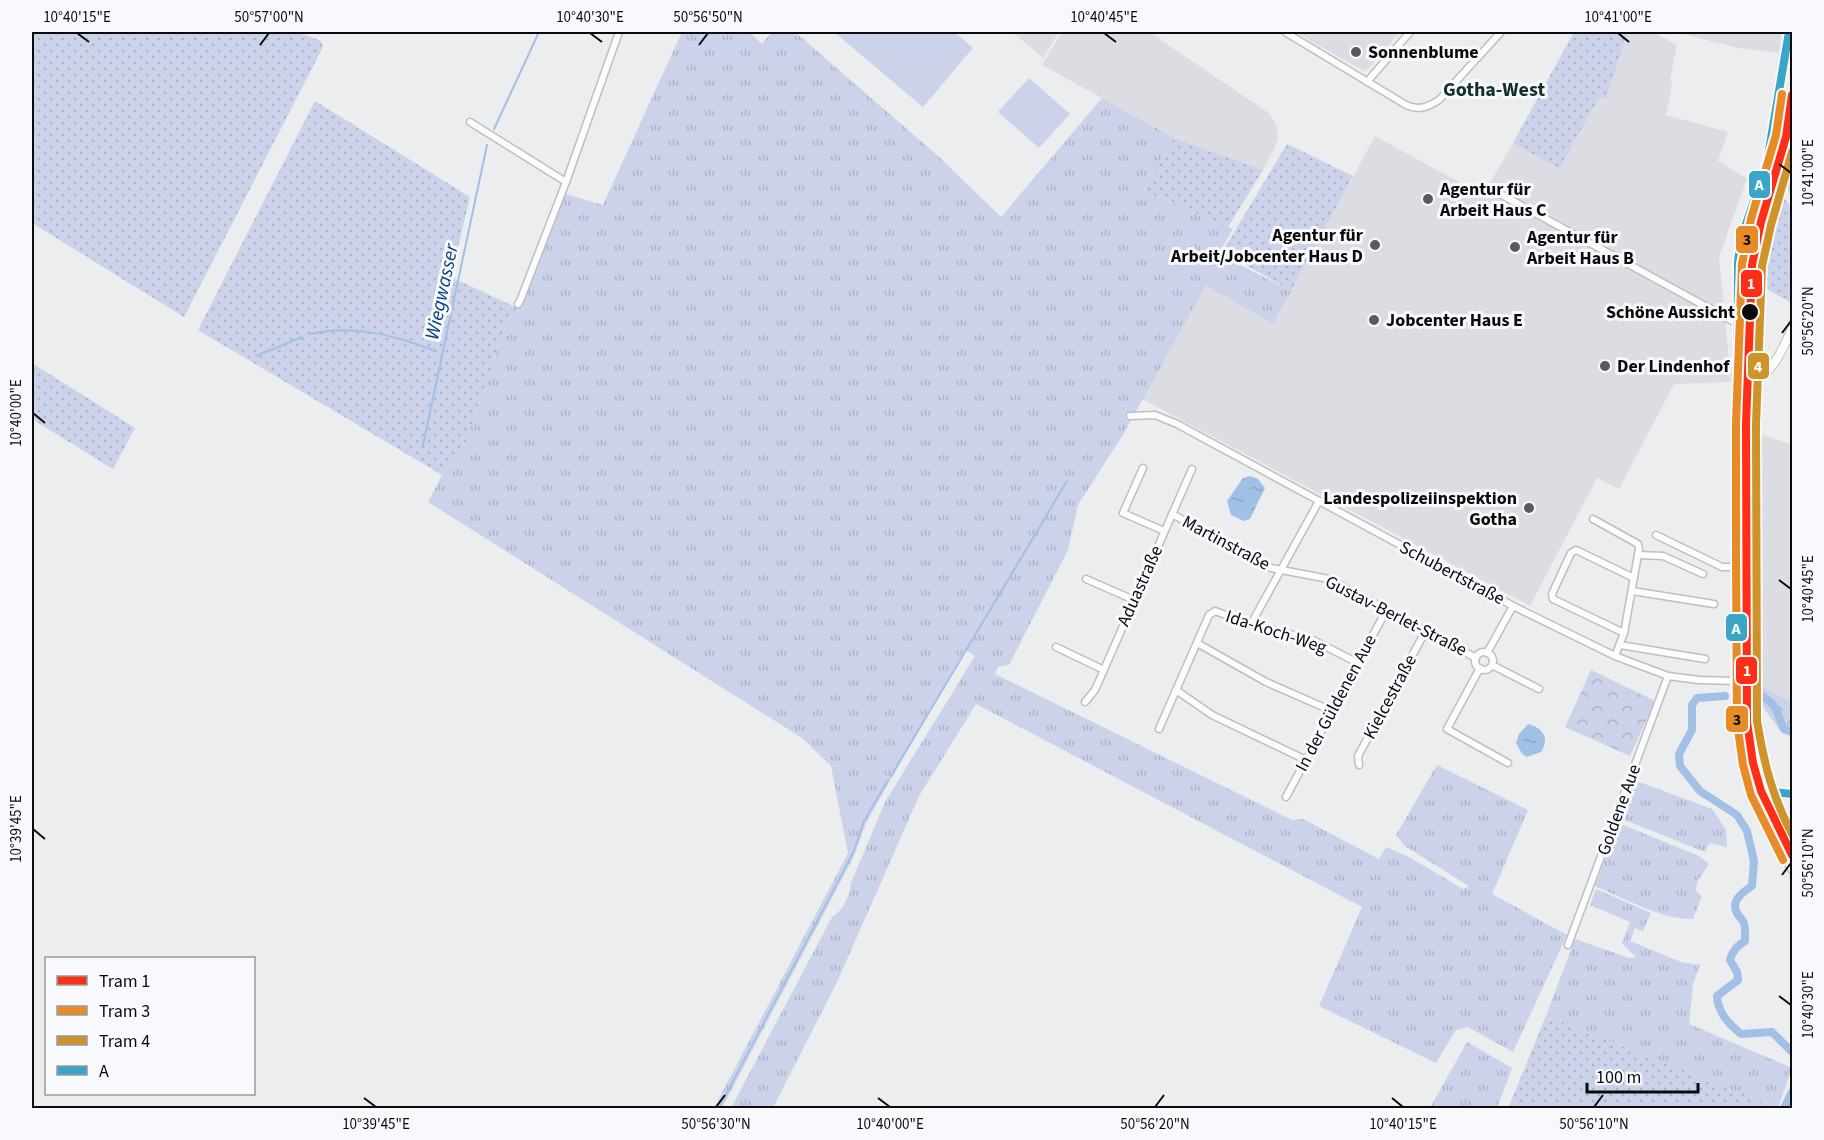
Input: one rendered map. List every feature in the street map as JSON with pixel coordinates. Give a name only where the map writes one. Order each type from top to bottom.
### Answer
[{"type":"main road","points":[[1789,32],[1767,162],[1741,239],[1738,274],[1736,681],[1738,724],[1746,772],[1752,786],[1761,791],[1792,795]]},
{"type":"street","points":[[518,304],[566,182],[619,32]]},
{"type":"street","points":[[1285,32],[1411,107],[1428,107],[1439,100],[1501,32]]},
{"type":"street","points":[[1367,82],[1410,32]]},
{"type":"street","points":[[470,122],[566,182]]},
{"type":"street","points":[[1502,195],[1738,324]]},
{"type":"street","points":[[1737,382],[1755,380],[1765,375],[1777,360],[1792,329]]},
{"type":"street","name":"Schubertstraße","points":[[1130,416],[1148,414],[1165,418],[1513,606],[1615,656],[1668,676],[1736,681]]},
{"type":"street","points":[[1143,468],[1123,513],[1164,531]]},
{"type":"street","name":"Aduastraße","points":[[1085,702],[1095,690],[1192,469]]},
{"type":"street","points":[[1251,624],[1319,501]]},
{"type":"street","name":"Martinstraße","points":[[1172,514],[1280,571]]},
{"type":"street","points":[[1593,519],[1638,544],[1624,633],[1615,656]]},
{"type":"street","points":[[1656,535],[1722,567],[1736,567]]},
{"type":"street","points":[[1624,633],[1553,599],[1552,594],[1571,553],[1576,550],[1634,578]]},
{"type":"street","points":[[1638,555],[1663,556],[1702,574]]},
{"type":"street","name":"Gustav-Berlet-Straße","points":[[1280,571],[1329,579],[1476,658]]},
{"type":"street","points":[[1086,579],[1134,600]]},
{"type":"street","points":[[1632,591],[1714,604]]},
{"type":"street","points":[[1487,653],[1513,606]]},
{"type":"street","name":"In der Güldenen Aue","points":[[1286,797],[1387,609]]},
{"type":"street","name":"Ida-Koch-Weg","points":[[1159,729],[1209,615],[1215,611],[1251,624],[1313,640],[1358,663]]},
{"type":"street","name":"Kielcestraße","points":[[1359,765],[1358,756],[1426,630]]},
{"type":"street","points":[[1197,643],[1266,682],[1332,711]]},
{"type":"street","points":[[1620,645],[1705,659]]},
{"type":"street","points":[[1056,647],[1104,669]]},
{"type":"street","points":[[1482,652],[1487,653],[1492,657],[1492,665],[1487,669],[1480,668],[1476,663],[1476,658],[1482,652]]},
{"type":"street","points":[[1492,665],[1539,689]]},
{"type":"street","points":[[1480,668],[1447,729],[1508,763]]},
{"type":"street","name":"Goldene Aue","points":[[1568,945],[1668,676]]},
{"type":"street","points":[[1176,690],[1212,715],[1306,759]]},
{"type":"street","points":[[1752,786],[1752,796],[1764,824],[1792,870]]},
{"type":"shaded area","points":[[1012,32],[1059,32],[1043,58]]},
{"type":"shaded area","points":[[1062,32],[1149,32],[1269,113],[1277,127],[1278,137],[1275,148],[1263,170],[1174,138],[1042,65]]},
{"type":"shaded area","name":"Sonnenblume","points":[[1295,32],[1400,32],[1364,71]]},
{"type":"shaded area","points":[[1628,32],[1652,32],[1677,45],[1666,115],[1728,132],[1718,161],[1747,179],[1719,257],[1731,382],[1674,384],[1619,489],[1597,478],[1530,606],[1142,399],[1206,284],[1273,324],[1375,136],[1483,195],[1513,143],[1559,169],[1599,98],[1606,99]]},
{"type":"shaded area","points":[[1675,32],[1782,32],[1779,53],[1738,48]]},
{"type":"shaded area","points":[[1752,431],[1792,445],[1792,702],[1759,685],[1754,632]]},
{"type":"green space","points":[[32,32],[297,32],[321,41],[323,47],[184,317],[32,223]]},
{"type":"green space","points":[[682,32],[749,32],[762,44],[772,32],[795,32],[938,156],[1001,217],[1102,98],[1174,138],[1144,191],[1233,229],[1220,251],[1222,256],[1291,291],[1273,324],[1206,285],[1124,433],[1078,505],[1068,550],[1009,665],[998,667],[995,674],[1292,820],[1303,819],[1379,859],[1386,847],[1409,857],[1463,889],[1469,886],[1405,846],[1396,835],[1437,765],[1528,810],[1492,894],[1567,935],[1513,1052],[1468,1027],[1456,1030],[1436,1063],[1319,1006],[1362,907],[976,704],[919,796],[838,980],[773,1108],[731,1108],[832,917],[845,902],[885,802],[975,656],[965,650],[867,821],[853,858],[722,1108],[714,1108],[848,853],[831,766],[802,738],[428,502],[442,475],[466,441],[513,306],[521,307],[566,194],[603,205]]},
{"type":"green space","points":[[834,32],[954,32],[973,48],[923,107]]},
{"type":"green space","points":[[1574,32],[1628,32],[1606,99],[1599,98],[1559,169],[1513,143]]},
{"type":"green space","points":[[1029,78],[1070,114],[1039,148],[998,112]]},
{"type":"green space","points":[[315,101],[470,197],[451,277],[513,306],[466,441],[442,475],[198,330]]},
{"type":"green space","points":[[1792,119],[1792,198],[1785,184]]},
{"type":"green space","points":[[1174,138],[1263,170],[1228,227],[1144,191]]},
{"type":"green space","points":[[1287,144],[1353,176],[1291,291],[1225,253],[1224,249]]},
{"type":"green space","points":[[1779,191],[1792,208],[1792,303],[1763,287],[1765,244]]},
{"type":"green space","points":[[32,363],[135,428],[113,469],[32,419]]},
{"type":"green space","points":[[1591,670],[1655,701],[1630,756],[1565,727]]},
{"type":"green space","points":[[1759,685],[1792,702],[1792,735],[1783,734],[1763,707],[1752,701]]},
{"type":"green space","points":[[1634,780],[1712,809],[1726,830],[1727,847],[1709,843],[1705,852],[1620,818]]},
{"type":"green space","points":[[1618,823],[1699,856],[1709,864],[1697,882],[1696,891],[1702,896],[1693,919],[1656,912],[1595,886]]},
{"type":"green space","points":[[1596,889],[1651,913],[1643,931],[1635,928],[1630,941],[1681,962],[1700,965],[1693,984],[1689,1024],[1792,1068],[1778,1108],[1546,1016],[1575,939],[1629,958],[1636,957],[1622,943],[1630,922],[1590,905]]},
{"type":"green space","points":[[1546,1016],[1778,1108],[1514,1108],[1509,1106]]},
{"type":"green space","points":[[1467,1042],[1512,1068],[1497,1108],[1430,1108]]},
{"type":"water","points":[[1250,476],[1258,479],[1265,488],[1250,519],[1244,521],[1231,515],[1227,501],[1243,478]]},
{"type":"water","points":[[1528,724],[1538,728],[1544,734],[1545,742],[1541,752],[1527,757],[1522,754],[1516,743],[1519,734]]},
{"type":"waterway","name":"Wiegwasser","points":[[494,129],[539,32]]},
{"type":"waterway","name":"Wiegwasser","points":[[423,445],[487,145]]},
{"type":"waterway","points":[[310,334],[325,331],[357,331],[388,336],[433,350]]},
{"type":"waterway","points":[[256,356],[302,337]]},
{"type":"waterway","points":[[891,776],[1067,481]]},
{"type":"waterway","points":[[1743,695],[1752,695],[1771,702],[1783,728],[1792,732]]},
{"type":"waterway","points":[[1725,696],[1697,698],[1692,705],[1692,730],[1679,754],[1680,766],[1700,791],[1737,815],[1747,831],[1754,861],[1752,886],[1738,897],[1735,905],[1737,914],[1744,923],[1745,931],[1745,941],[1732,954],[1730,960],[1737,972],[1738,980],[1717,996],[1719,1008],[1725,1018],[1741,1034],[1772,1032],[1792,1052]]},
{"type":"waterway","points":[[719,1108],[854,851],[864,821],[888,780]]},
{"type":"waterway","points":[[1784,1108],[1792,1092]]},
{"type":"tram line","name":"3","points":[[1782,94],[1776,135],[1751,219],[1742,264],[1736,424],[1736,558],[1737,722],[1743,765],[1751,795],[1783,860]]},
{"type":"tram line","name":"1","points":[[1792,95],[1786,137],[1761,222],[1752,265],[1746,424],[1747,722],[1753,763],[1761,791],[1792,855]]},
{"type":"tram line","name":"4","points":[[1792,152],[1762,266],[1756,424],[1757,721],[1770,779],[1792,834]]},
{"type":"transit line","name":"A","points":[[1789,32],[1767,162],[1741,239],[1738,262],[1736,692],[1738,725],[1749,781],[1763,791],[1792,794]]},
{"type":"place","name":"Sonnenblume","points":[[1356,52]]},
{"type":"place","name":"Agentur für Arbeit Haus C","points":[[1428,199]]},
{"type":"place","name":"Agentur für Arbeit/Jobcenter Haus D","points":[[1375,245]]},
{"type":"place","name":"Agentur für Arbeit Haus B","points":[[1515,247]]},
{"type":"place","name":"Schöne Aussicht","points":[[1750,312]]},
{"type":"place","name":"Jobcenter Haus E","points":[[1374,320]]},
{"type":"place","name":"Der Lindenhof","points":[[1605,366]]},
{"type":"place","name":"Landespolizeiinspektion Gotha","points":[[1529,508]]},
{"type":"district","name":"Gotha-West","points":[[1494,90]]}]
